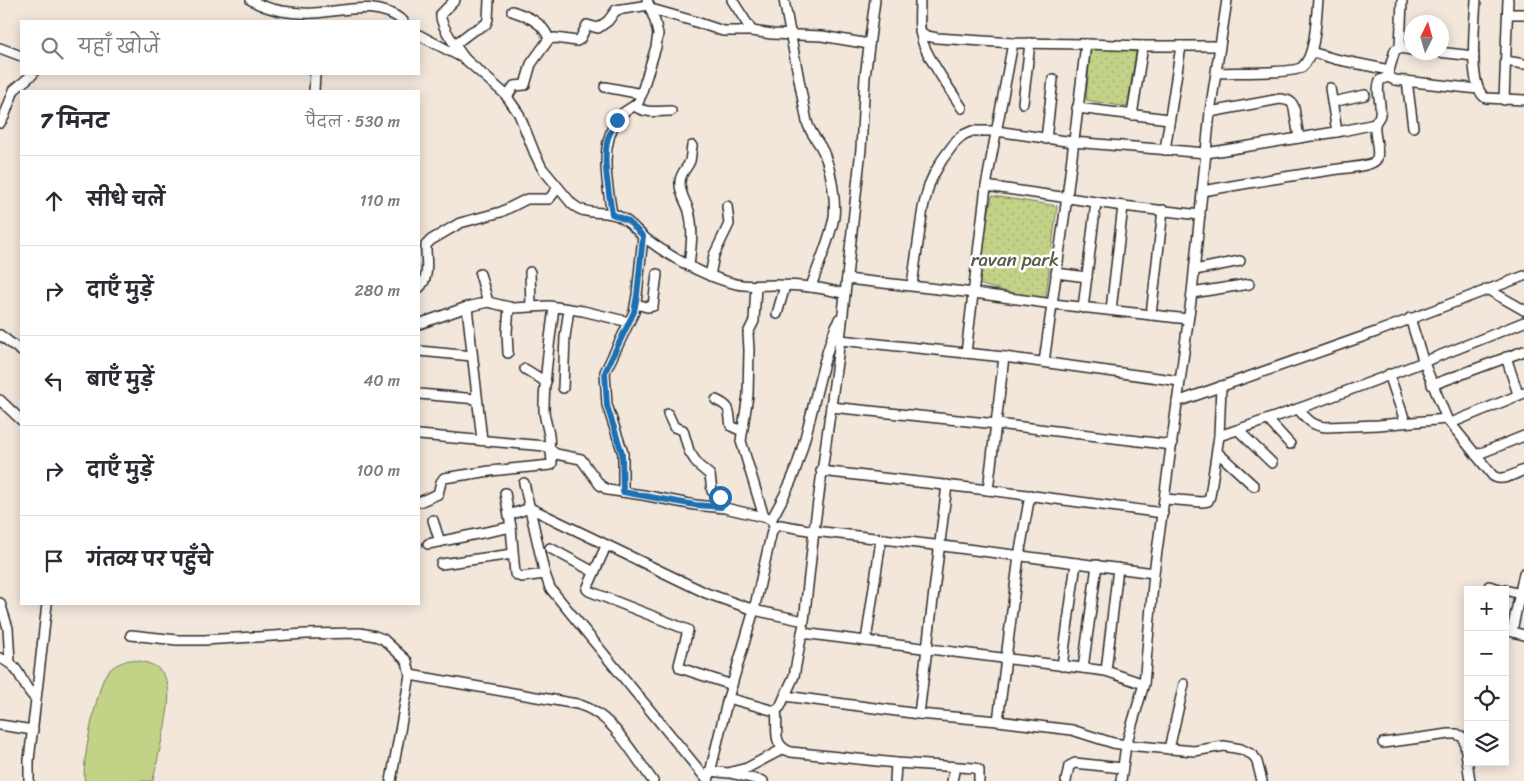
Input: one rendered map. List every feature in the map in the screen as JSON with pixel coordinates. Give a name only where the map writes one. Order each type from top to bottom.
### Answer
[{"type":"street","points":[[251,0],[286,12],[316,17],[336,5],[353,4],[382,10],[402,20]]},
{"type":"street","points":[[455,0],[440,17],[464,59]]},
{"type":"street","points":[[455,44],[486,24],[489,0]]},
{"type":"street","points":[[732,0],[752,31]]},
{"type":"street","points":[[784,0],[807,122],[813,138],[826,156],[835,207],[832,225],[811,287]]},
{"type":"street","points":[[728,698],[776,710],[780,707],[794,676],[804,621],[821,472],[840,340],[861,149],[865,77],[875,0]]},
{"type":"street","points":[[920,0],[919,20],[923,43],[931,61],[962,108]]},
{"type":"street","points":[[1121,781],[1126,746],[1144,684],[1154,573],[1195,270],[1210,112],[1227,0],[1220,0]]},
{"type":"street","points":[[1217,73],[1296,70],[1304,66],[1311,52],[1318,0]]},
{"type":"street","points":[[1400,48],[1402,0]]},
{"type":"street","points":[[1476,0],[1474,56],[1475,78],[1478,89],[1481,95],[1486,98],[1524,100]]},
{"type":"street","points":[[1504,100],[1508,0]]},
{"type":"street","points":[[612,214],[606,172],[608,138],[619,116],[635,106],[642,94],[657,40],[657,27],[649,5]]},
{"type":"street","points":[[507,97],[514,86],[525,85],[532,62],[549,39],[577,41],[587,25],[598,28],[608,21],[616,10],[649,5],[723,31],[752,31],[828,37],[869,44]]},
{"type":"street","points":[[512,11],[536,22],[546,31],[549,39]]},
{"type":"street","points":[[1508,14],[1524,14]]},
{"type":"street","points":[[920,32],[932,38],[1013,43],[1219,46]]},
{"type":"street","points":[[420,36],[464,59],[507,97],[518,114],[542,168],[577,209],[612,214],[628,221],[643,236],[689,266],[710,276],[735,284],[811,287],[845,294]]},
{"type":"street","points":[[966,353],[986,186],[1013,43]]},
{"type":"street","points":[[1023,103],[1030,43]]},
{"type":"street","points":[[1044,362],[1086,44]]},
{"type":"street","points":[[1132,115],[1144,46]]},
{"type":"street","points":[[1165,150],[1181,46]]},
{"type":"street","points":[[0,48],[20,56]]},
{"type":"street","points":[[1203,191],[1374,163],[1378,153],[1375,124],[1380,116],[1378,86],[1380,80],[1388,73],[1393,52],[1400,48],[1404,49]]},
{"type":"street","points":[[1311,52],[1388,73],[1395,80],[1478,89]]},
{"type":"street","points":[[1449,53],[1474,56]]},
{"type":"street","points":[[1506,61],[1524,64]]},
{"type":"street","points":[[0,123],[4,118],[14,90],[32,75]]},
{"type":"street","points":[[314,90],[315,75]]},
{"type":"street","points":[[1046,139],[1053,79]]},
{"type":"street","points":[[1407,81],[1414,127]]},
{"type":"street","points":[[605,87],[642,94]]},
{"type":"street","points":[[1330,88],[1337,132]]},
{"type":"street","points":[[1332,102],[1366,95]]},
{"type":"street","points":[[1210,112],[1280,99],[1290,101],[1294,108],[1298,138]]},
{"type":"street","points":[[635,106],[646,111],[671,111]]},
{"type":"street","points":[[1077,108],[1169,119]]},
{"type":"street","points":[[912,285],[926,195],[934,174],[963,135],[972,131],[1206,153],[1375,124]]},
{"type":"street","points":[[689,266],[692,229],[680,182],[681,176],[690,162],[692,146]]},
{"type":"street","points":[[986,186],[1200,215]]},
{"type":"street","points":[[420,287],[426,276],[426,248],[428,242],[460,223],[501,212],[527,199],[549,199],[558,188]]},
{"type":"street","points":[[1083,308],[1096,202]]},
{"type":"street","points":[[710,276],[714,255],[729,224],[728,206]]},
{"type":"street","points":[[1111,310],[1123,206]]},
{"type":"street","points":[[1151,315],[1163,210]]},
{"type":"street","points":[[623,492],[622,453],[607,406],[604,377],[608,363],[634,312],[643,236]]},
{"type":"street","points":[[1195,270],[1240,261]]},
{"type":"street","points":[[530,272],[531,306]]},
{"type":"street","points":[[1056,273],[1086,277]]},
{"type":"street","points":[[480,274],[488,302]]},
{"type":"street","points":[[636,304],[653,306],[656,274]]},
{"type":"street","points":[[1177,402],[1376,332],[1524,276]]},
{"type":"street","points":[[847,278],[1083,308],[1188,319]]},
{"type":"street","points":[[1192,293],[1249,284]]},
{"type":"street","points":[[708,781],[728,698],[754,610],[772,531],[742,447],[742,431],[749,386],[748,333],[754,321],[756,286]]},
{"type":"street","points":[[777,314],[785,286]]},
{"type":"street","points":[[1487,289],[1524,310]]},
{"type":"street","points":[[420,324],[467,307],[488,302],[509,307],[531,306],[569,309],[629,322]]},
{"type":"street","points":[[467,307],[482,440]]},
{"type":"street","points":[[508,353],[509,307]]},
{"type":"street","points":[[420,502],[438,494],[444,478],[490,471],[551,466],[550,437],[544,411],[554,307]]},
{"type":"street","points":[[563,388],[565,337],[569,309]]},
{"type":"street","points":[[770,521],[787,491],[795,470],[831,340],[843,310]]},
{"type":"street","points":[[1410,318],[1432,385],[1449,421],[1492,476],[1502,479],[1524,470]]},
{"type":"street","points":[[1219,436],[1268,420],[1424,362],[1524,322]]},
{"type":"street","points":[[0,335],[20,350]]},
{"type":"street","points":[[840,340],[1004,357],[1180,381]]},
{"type":"street","points":[[420,351],[472,356]]},
{"type":"street","points":[[1432,385],[1524,351]]},
{"type":"street","points":[[988,490],[1004,357]]},
{"type":"street","points":[[1298,409],[1310,423],[1319,426],[1378,425],[1405,421],[1449,421],[1521,393],[1506,357]]},
{"type":"street","points":[[525,369],[546,382]]},
{"type":"street","points":[[1389,374],[1405,421]]},
{"type":"street","points":[[1165,499],[1208,501],[1219,436],[1221,386]]},
{"type":"street","points":[[420,394],[477,399]]},
{"type":"street","points":[[0,400],[20,419]]},
{"type":"street","points":[[716,400],[728,407],[731,426],[742,431]]},
{"type":"street","points":[[831,407],[1172,445]]},
{"type":"street","points":[[668,414],[674,427],[683,430],[687,448],[698,465],[710,475],[712,491],[720,497],[721,507]]},
{"type":"street","points":[[1268,420],[1290,444]]},
{"type":"street","points":[[1238,430],[1272,463]]},
{"type":"street","points":[[420,435],[542,445],[556,454],[580,459],[602,487],[608,490],[695,505],[721,507],[780,525],[881,540],[1154,573]]},
{"type":"street","points":[[1476,455],[1524,436]]},
{"type":"street","points":[[1217,452],[1254,486]]},
{"type":"street","points":[[821,472],[947,484],[1162,513]]},
{"type":"street","points":[[524,483],[550,588],[708,781]]},
{"type":"street","points":[[919,714],[947,484]]},
{"type":"street","points":[[505,493],[511,527],[515,574],[518,576],[545,574]]},
{"type":"street","points":[[998,721],[1030,495]]},
{"type":"street","points":[[509,515],[530,508],[706,593],[754,610],[804,621]]},
{"type":"street","points":[[433,520],[440,542]]},
{"type":"street","points":[[428,544],[511,527]]},
{"type":"street","points":[[866,642],[881,540]]},
{"type":"street","points":[[606,546],[587,589],[688,630],[679,665],[681,670],[732,685]]},
{"type":"street","points":[[550,548],[594,572]]},
{"type":"street","points":[[441,564],[513,554]]},
{"type":"street","points":[[1062,666],[1076,563]]},
{"type":"street","points":[[1083,668],[1097,566]]},
{"type":"street","points":[[1106,671],[1118,568]]},
{"type":"street","points":[[1524,573],[1522,595],[1509,631],[1524,635]]},
{"type":"street","points":[[1509,591],[1522,595]]},
{"type":"street","points":[[0,604],[8,628],[10,662]]},
{"type":"street","points":[[28,781],[47,605]]},
{"type":"street","points":[[802,633],[1106,671],[1144,684]]},
{"type":"street","points":[[131,635],[177,640],[204,640],[306,634],[360,634],[375,636],[383,640],[407,661],[410,667],[391,781]]},
{"type":"street","points":[[0,658],[10,662],[15,667],[27,689],[36,699]]},
{"type":"street","points":[[410,675],[576,704],[588,708],[600,715],[615,731],[652,781]]},
{"type":"street","points":[[1169,749],[1184,684]]},
{"type":"street","points":[[785,696],[919,714],[1072,730],[1126,746],[1194,751],[1228,747],[1246,750],[1252,755],[1260,770],[1262,781]]},
{"type":"street","points":[[776,710],[777,739],[779,745],[790,752],[975,768],[979,770],[979,781]]},
{"type":"street","points":[[0,725],[33,730]]},
{"type":"street","points":[[1383,743],[1457,734],[1464,738],[1470,781]]},
{"type":"street","points":[[728,773],[747,768],[783,749]]},
{"type":"street","points":[[895,781],[896,762]]},
{"type":"street","points":[[1066,781],[1069,766],[1075,763],[1122,768]]},
{"type":"street","points":[[952,781],[955,767]]},
{"type":"street","points":[[710,771],[763,781]]},
{"type":"green space","points":[[1091,45],[1136,52],[1127,107],[1086,100]]},
{"type":"green space","name":"ravan park","points":[[992,196],[1057,206],[1045,303],[975,283]]},
{"type":"green space","points":[[129,660],[145,662],[156,667],[163,674],[169,693],[166,718],[153,781],[85,781],[87,745],[103,681],[111,669]]},
{"type":"route","points":[[617,120],[608,138],[606,167],[612,214],[628,221],[643,236],[634,312],[608,363],[604,377],[607,406],[622,453],[623,492],[685,504],[721,507],[720,497]]}]
